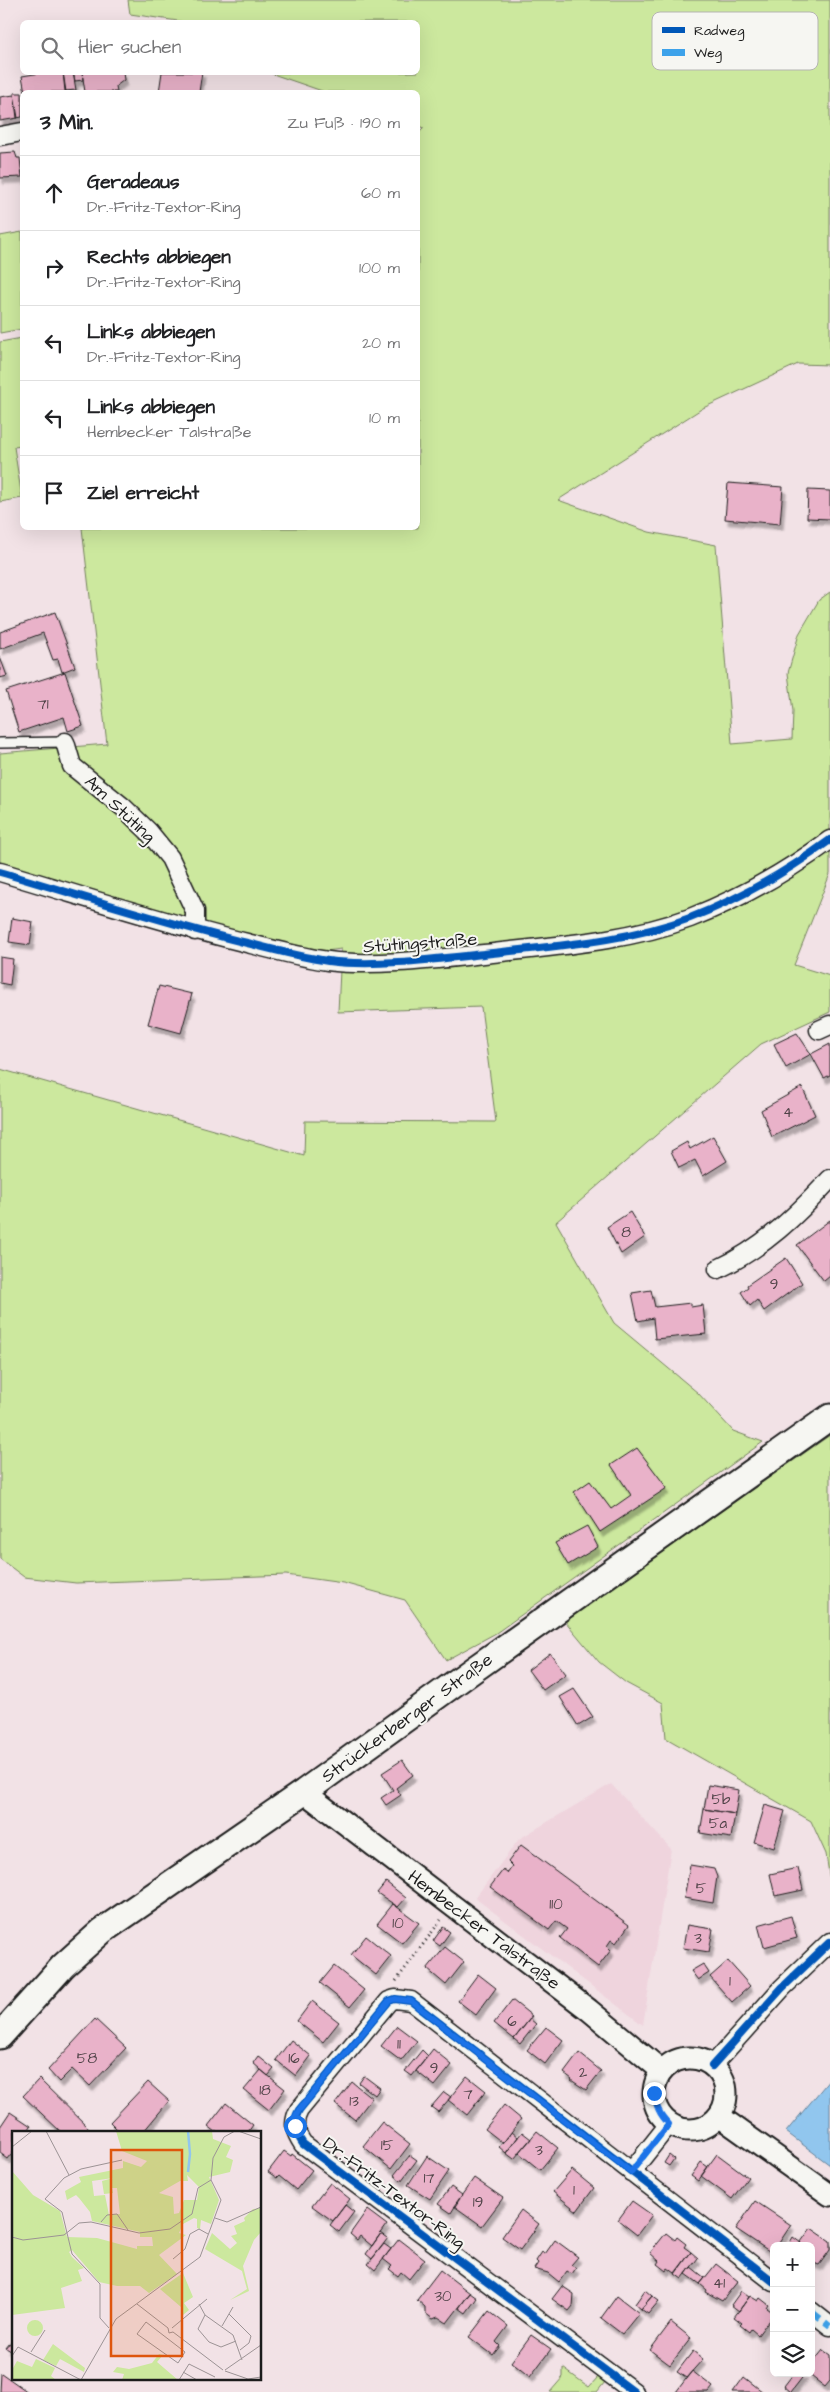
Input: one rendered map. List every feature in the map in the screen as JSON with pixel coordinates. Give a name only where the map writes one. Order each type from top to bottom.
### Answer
[{"type":"main road","name":"Strückerberger Straße","points":[[0,2036],[64,1966],[102,1930],[304,1792],[830,1418]]},
{"type":"street","points":[[0,136],[20,132]]},
{"type":"street","name":"Am Stüting","points":[[65,742],[72,766],[123,807],[148,831],[170,858],[195,911],[195,931]]},
{"type":"street","name":"Stütingstraße","points":[[0,872],[195,931],[306,958],[347,962],[439,959],[579,943],[646,930],[688,918],[726,902],[815,851],[830,840]]},
{"type":"street","points":[[718,1269],[744,1256],[790,1220],[830,1178]]},
{"type":"street","name":"Hembecker Talstraße","points":[[304,1792],[589,2010],[662,2071]]},
{"type":"street","points":[[712,2066],[782,1988],[830,1942]]},
{"type":"street","points":[[395,1999],[411,2001],[770,2279]]},
{"type":"street","name":"Dr.-Fritz-Textor-Ring","points":[[395,1999],[389,2001],[299,2110],[294,2119],[297,2135],[303,2144],[634,2392]]},
{"type":"street","points":[[683,2059],[695,2059],[712,2066],[723,2080],[726,2092],[725,2104],[719,2116],[710,2124],[699,2129],[686,2130],[669,2124],[660,2115],[654,2093],[656,2082],[662,2071],[683,2059]]},
{"type":"street","points":[[719,2116],[830,2195]]},
{"type":"street","points":[[631,2172],[669,2124]]},
{"type":"street","points":[[815,2314],[830,2326]]},
{"type":"lane","points":[[0,743],[65,742]]},
{"type":"path","points":[[395,1999],[394,1984],[452,1906]]},
{"type":"shaded area","points":[[611,1784],[671,1849],[643,2025],[475,1898],[519,1839]]},
{"type":"green space","points":[[128,0],[830,0],[830,365],[798,364],[703,408],[558,500],[649,532],[716,545],[732,744],[792,739],[793,711],[788,673],[799,634],[819,600],[830,592],[830,874],[794,965],[830,976],[830,1012],[761,1044],[556,1222],[614,1323],[698,1393],[733,1431],[763,1442],[496,1633],[446,1660],[405,1600],[343,1583],[286,1575],[76,1583],[24,1577],[0,1559],[0,1069],[304,1156],[305,1121],[496,1122],[481,1007],[338,1012],[341,949],[310,953],[0,866],[0,753],[107,744],[82,530],[420,530],[420,132],[424,128],[420,127],[420,90],[319,90],[276,75],[420,75],[420,20],[171,20],[130,14]]},
{"type":"green space","points":[[20,232],[20,329],[0,333],[0,236]]},
{"type":"green space","points":[[20,338],[20,446],[14,447],[20,485],[20,498],[0,502],[0,342]]},
{"type":"green space","points":[[830,1435],[830,1881],[826,1854],[811,1821],[666,1738],[663,1703],[626,1683],[599,1662],[565,1621]]},
{"type":"green space","points":[[563,2368],[589,2387],[598,2377],[605,2382],[597,2392],[550,2392],[563,2377]]},
{"type":"water","points":[[830,2079],[830,2165],[786,2132]]},
{"type":"building","points":[[63,75],[66,90],[25,90],[22,76]]},
{"type":"building","points":[[63,75],[74,75],[76,90],[65,90]]},
{"type":"building","points":[[74,75],[82,75],[83,80],[75,81]]},
{"type":"building","points":[[82,75],[123,75],[124,80],[116,86],[117,90],[85,90]]},
{"type":"building","points":[[162,75],[202,75],[199,90],[159,90]]},
{"type":"building","points":[[14,93],[20,93],[20,117],[17,118]]},
{"type":"building","points":[[14,95],[18,118],[0,121],[0,97]]},
{"type":"building","points":[[15,152],[17,158],[20,158],[20,177],[0,178],[0,153]]},
{"type":"building","points":[[728,483],[783,487],[780,524],[725,519]]},
{"type":"building","points":[[808,490],[830,491],[830,519],[807,518]]},
{"type":"building","points":[[55,612],[75,667],[62,672],[58,659],[53,660],[43,633],[0,649],[0,632]]},
{"type":"building","points":[[0,657],[7,676],[0,678]]},
{"type":"building","points":[[65,672],[83,726],[68,731],[64,717],[19,732],[6,691]]},
{"type":"building","points":[[12,918],[33,922],[30,945],[9,942]]},
{"type":"building","points":[[0,957],[13,959],[10,985],[0,983]]},
{"type":"building","points":[[159,986],[192,994],[181,1033],[148,1024]]},
{"type":"building","points":[[797,1033],[811,1054],[786,1068],[774,1044]]},
{"type":"building","points":[[830,1044],[830,1075],[824,1078],[811,1054]]},
{"type":"building","points":[[802,1087],[815,1115],[772,1137],[761,1110]]},
{"type":"building","points":[[713,1136],[727,1161],[703,1176],[695,1160],[679,1168],[671,1151],[687,1142],[690,1149]]},
{"type":"building","points":[[630,1212],[645,1237],[621,1254],[607,1227]]},
{"type":"building","points":[[830,1220],[830,1276],[824,1281],[797,1245]]},
{"type":"building","points":[[786,1258],[802,1283],[764,1311],[757,1300],[750,1306],[741,1292],[748,1287],[747,1285]]},
{"type":"building","points":[[651,1290],[655,1307],[691,1303],[691,1307],[703,1305],[706,1334],[655,1339],[653,1318],[638,1321],[632,1293]]},
{"type":"building","points":[[637,1448],[667,1488],[600,1532],[574,1492],[590,1481],[611,1509],[631,1495],[611,1465]]},
{"type":"building","points":[[587,1526],[598,1547],[568,1565],[555,1543]]},
{"type":"building","points":[[550,1653],[566,1674],[543,1690],[528,1670]]},
{"type":"building","points":[[574,1689],[593,1717],[578,1726],[560,1697]]},
{"type":"building","points":[[402,1760],[413,1775],[396,1788],[401,1795],[386,1805],[381,1798],[393,1790],[382,1773]]},
{"type":"building","points":[[708,1785],[739,1790],[735,1814],[704,1809]]},
{"type":"building","points":[[765,1805],[785,1811],[774,1848],[754,1842]]},
{"type":"building","points":[[704,1809],[735,1814],[731,1838],[700,1833]]},
{"type":"building","points":[[521,1845],[629,1925],[616,1943],[611,1940],[607,1946],[611,1950],[598,1967],[560,1938],[567,1929],[556,1921],[549,1930],[490,1887],[503,1870],[507,1873],[512,1866],[508,1862]]},
{"type":"building","points":[[690,1865],[714,1869],[717,1877],[713,1903],[684,1898]]},
{"type":"building","points":[[798,1868],[803,1890],[775,1896],[770,1874]]},
{"type":"building","points":[[386,1882],[406,1898],[398,1907],[377,1893]]},
{"type":"building","points":[[393,1904],[419,1923],[402,1943],[377,1924]]},
{"type":"building","points":[[791,1916],[797,1938],[764,1947],[758,1925]]},
{"type":"building","points":[[687,1925],[713,1929],[709,1952],[683,1948]]},
{"type":"building","points":[[443,1927],[450,1932],[440,1946],[433,1941]]},
{"type":"building","points":[[366,1936],[391,1956],[376,1975],[351,1955]]},
{"type":"building","points":[[445,1947],[464,1962],[446,1985],[427,1969]]},
{"type":"building","points":[[728,1961],[750,1986],[732,2002],[710,1977]]},
{"type":"building","points":[[703,1964],[709,1973],[698,1980],[691,1971]]},
{"type":"building","points":[[334,1966],[364,1990],[350,2007],[320,1983]]},
{"type":"building","points":[[478,1974],[496,1988],[476,2015],[458,2001]]},
{"type":"building","points":[[512,2000],[532,2016],[514,2039],[494,2023]]},
{"type":"building","points":[[312,2001],[339,2022],[323,2042],[297,2021]]},
{"type":"building","points":[[95,2019],[126,2048],[90,2086],[72,2069],[59,2082],[48,2070]]},
{"type":"building","points":[[530,2019],[536,2024],[520,2044],[514,2039]]},
{"type":"building","points":[[397,2026],[417,2041],[401,2061],[381,2046]]},
{"type":"building","points":[[546,2027],[563,2040],[545,2064],[527,2050]]},
{"type":"building","points":[[291,2040],[311,2056],[296,2076],[276,2060]]},
{"type":"building","points":[[433,2049],[452,2065],[435,2086],[416,2071]]},
{"type":"building","points":[[422,2050],[428,2056],[412,2076],[405,2071]]},
{"type":"building","points":[[579,2053],[601,2071],[586,2090],[564,2073]]},
{"type":"building","points":[[258,2056],[274,2069],[268,2076],[253,2063]]},
{"type":"building","points":[[261,2070],[285,2089],[269,2110],[244,2090]]},
{"type":"building","points":[[364,2076],[380,2088],[375,2095],[359,2083]]},
{"type":"building","points":[[467,2076],[486,2091],[467,2115],[448,2100]]},
{"type":"building","points":[[39,2079],[92,2131],[60,2131],[23,2096]]},
{"type":"building","points":[[148,2082],[169,2101],[144,2131],[119,2131],[110,2122]]},
{"type":"building","points":[[352,2082],[372,2098],[355,2120],[335,2104]]},
{"type":"building","points":[[444,2092],[451,2097],[438,2112],[431,2107]]},
{"type":"building","points":[[226,2103],[253,2125],[249,2131],[215,2131],[208,2126]]},
{"type":"building","points":[[504,2105],[521,2119],[503,2143],[485,2129]]},
{"type":"building","points":[[10,2112],[31,2126],[28,2131],[12,2131],[12,2154],[8,2159],[0,2153],[0,2127]]},
{"type":"building","points":[[382,2122],[410,2144],[391,2169],[363,2146]]},
{"type":"building","points":[[537,2131],[558,2148],[540,2170],[519,2153]]},
{"type":"building","points":[[512,2132],[518,2137],[506,2153],[499,2147]]},
{"type":"building","points":[[522,2132],[531,2139],[514,2159],[506,2153]]},
{"type":"building","points":[[284,2151],[291,2156],[292,2154],[312,2170],[296,2190],[279,2176],[277,2178],[268,2172]]},
{"type":"building","points":[[717,2154],[748,2177],[732,2199],[701,2176]]},
{"type":"building","points":[[410,2155],[417,2160],[401,2181],[394,2175]]},
{"type":"building","points":[[669,2155],[674,2159],[669,2166],[664,2163]]},
{"type":"building","points":[[427,2156],[449,2171],[430,2199],[408,2185]]},
{"type":"building","points":[[701,2162],[708,2167],[698,2181],[691,2176]]},
{"type":"building","points":[[572,2170],[594,2188],[577,2211],[553,2192]]},
{"type":"building","points":[[474,2178],[503,2198],[482,2226],[454,2206]]},
{"type":"building","points":[[330,2183],[350,2199],[333,2221],[312,2206]]},
{"type":"building","points":[[451,2187],[462,2195],[451,2213],[438,2204]]},
{"type":"building","points":[[632,2201],[652,2215],[637,2235],[618,2220]]},
{"type":"building","points":[[755,2201],[791,2225],[780,2242],[770,2242],[770,2252],[736,2229]]},
{"type":"building","points":[[345,2205],[354,2212],[339,2232],[330,2225]]},
{"type":"building","points":[[367,2210],[387,2225],[372,2246],[360,2236],[357,2240],[350,2234]]},
{"type":"building","points":[[521,2210],[539,2224],[520,2250],[502,2237]]},
{"type":"building","points":[[811,2228],[830,2241],[830,2250],[819,2265],[815,2264],[815,2242],[801,2242]]},
{"type":"building","points":[[381,2233],[388,2238],[372,2259],[366,2254]]},
{"type":"building","points":[[666,2233],[675,2240],[677,2237],[686,2244],[684,2247],[691,2252],[675,2273],[668,2268],[666,2271],[657,2264],[659,2261],[650,2253]]},
{"type":"building","points":[[793,2237],[800,2242],[790,2242]]},
{"type":"building","points":[[399,2239],[425,2259],[409,2279],[401,2272],[398,2276],[389,2269],[392,2266],[383,2259]]},
{"type":"building","points":[[555,2240],[578,2257],[571,2265],[576,2268],[572,2274],[567,2271],[559,2282],[548,2273],[534,2269],[538,2263],[536,2261],[542,2252],[545,2254]]},
{"type":"building","points":[[384,2244],[391,2249],[375,2270],[368,2264]]},
{"type":"building","points":[[691,2252],[698,2258],[682,2279],[675,2274]]},
{"type":"building","points":[[716,2264],[738,2281],[722,2301],[706,2292],[707,2290],[700,2284]]},
{"type":"building","points":[[691,2267],[705,2278],[700,2284],[686,2274]]},
{"type":"building","points":[[440,2270],[470,2293],[447,2323],[438,2317],[433,2319],[425,2313],[425,2307],[417,2300]]},
{"type":"building","points":[[562,2286],[574,2294],[573,2306],[569,2311],[552,2299]]},
{"type":"building","points":[[645,2290],[652,2296],[641,2309],[635,2304]]},
{"type":"building","points":[[741,2291],[749,2297],[739,2311],[731,2305]]},
{"type":"building","points":[[470,2293],[477,2298],[466,2313],[459,2308]]},
{"type":"building","points":[[617,2296],[639,2313],[622,2334],[601,2318]]},
{"type":"building","points":[[652,2296],[659,2301],[648,2314],[641,2309]]},
{"type":"building","points":[[750,2296],[758,2301],[760,2298],[769,2305],[767,2308],[770,2310],[770,2318],[758,2335],[751,2329],[749,2332],[734,2317]]},
{"type":"building","points":[[489,2311],[508,2326],[496,2342],[500,2346],[493,2355],[469,2337]]},
{"type":"building","points":[[671,2322],[691,2338],[670,2365],[650,2350]]},
{"type":"building","points":[[531,2335],[551,2349],[530,2377],[511,2362]]},
{"type":"building","points":[[12,2340],[12,2352],[6,2348]]},
{"type":"building","points":[[823,2350],[830,2355],[830,2381],[825,2387],[812,2377],[815,2377],[815,2360]]},
{"type":"building","points":[[693,2351],[703,2359],[686,2378],[677,2372]]},
{"type":"building","points":[[692,2371],[713,2387],[709,2392],[676,2392]]},
{"type":"building","points":[[1,2373],[28,2392],[0,2392]]},
{"type":"building","points":[[744,2377],[763,2392],[733,2392]]},
{"type":"building","points":[[791,2377],[803,2377],[791,2392],[784,2386]]},
{"type":"marked path","points":[[631,2172],[669,2124]]},
{"type":"marked path","points":[[815,2314],[830,2326]]},
{"type":"cycle path","points":[[0,872],[185,927],[287,953],[346,963],[385,963],[588,942],[640,933],[690,918],[745,893],[797,863],[830,840]]},
{"type":"cycle path","points":[[712,2066],[782,1988],[830,1942]]},
{"type":"cycle path","points":[[634,2392],[300,2140],[295,2123],[299,2110],[389,2001],[395,1999],[411,2001],[770,2279]]},
{"type":"route","points":[[295,2126],[294,2119],[299,2110],[389,2001],[395,1999],[411,2001],[631,2172],[669,2124],[660,2115],[654,2093]]}]
